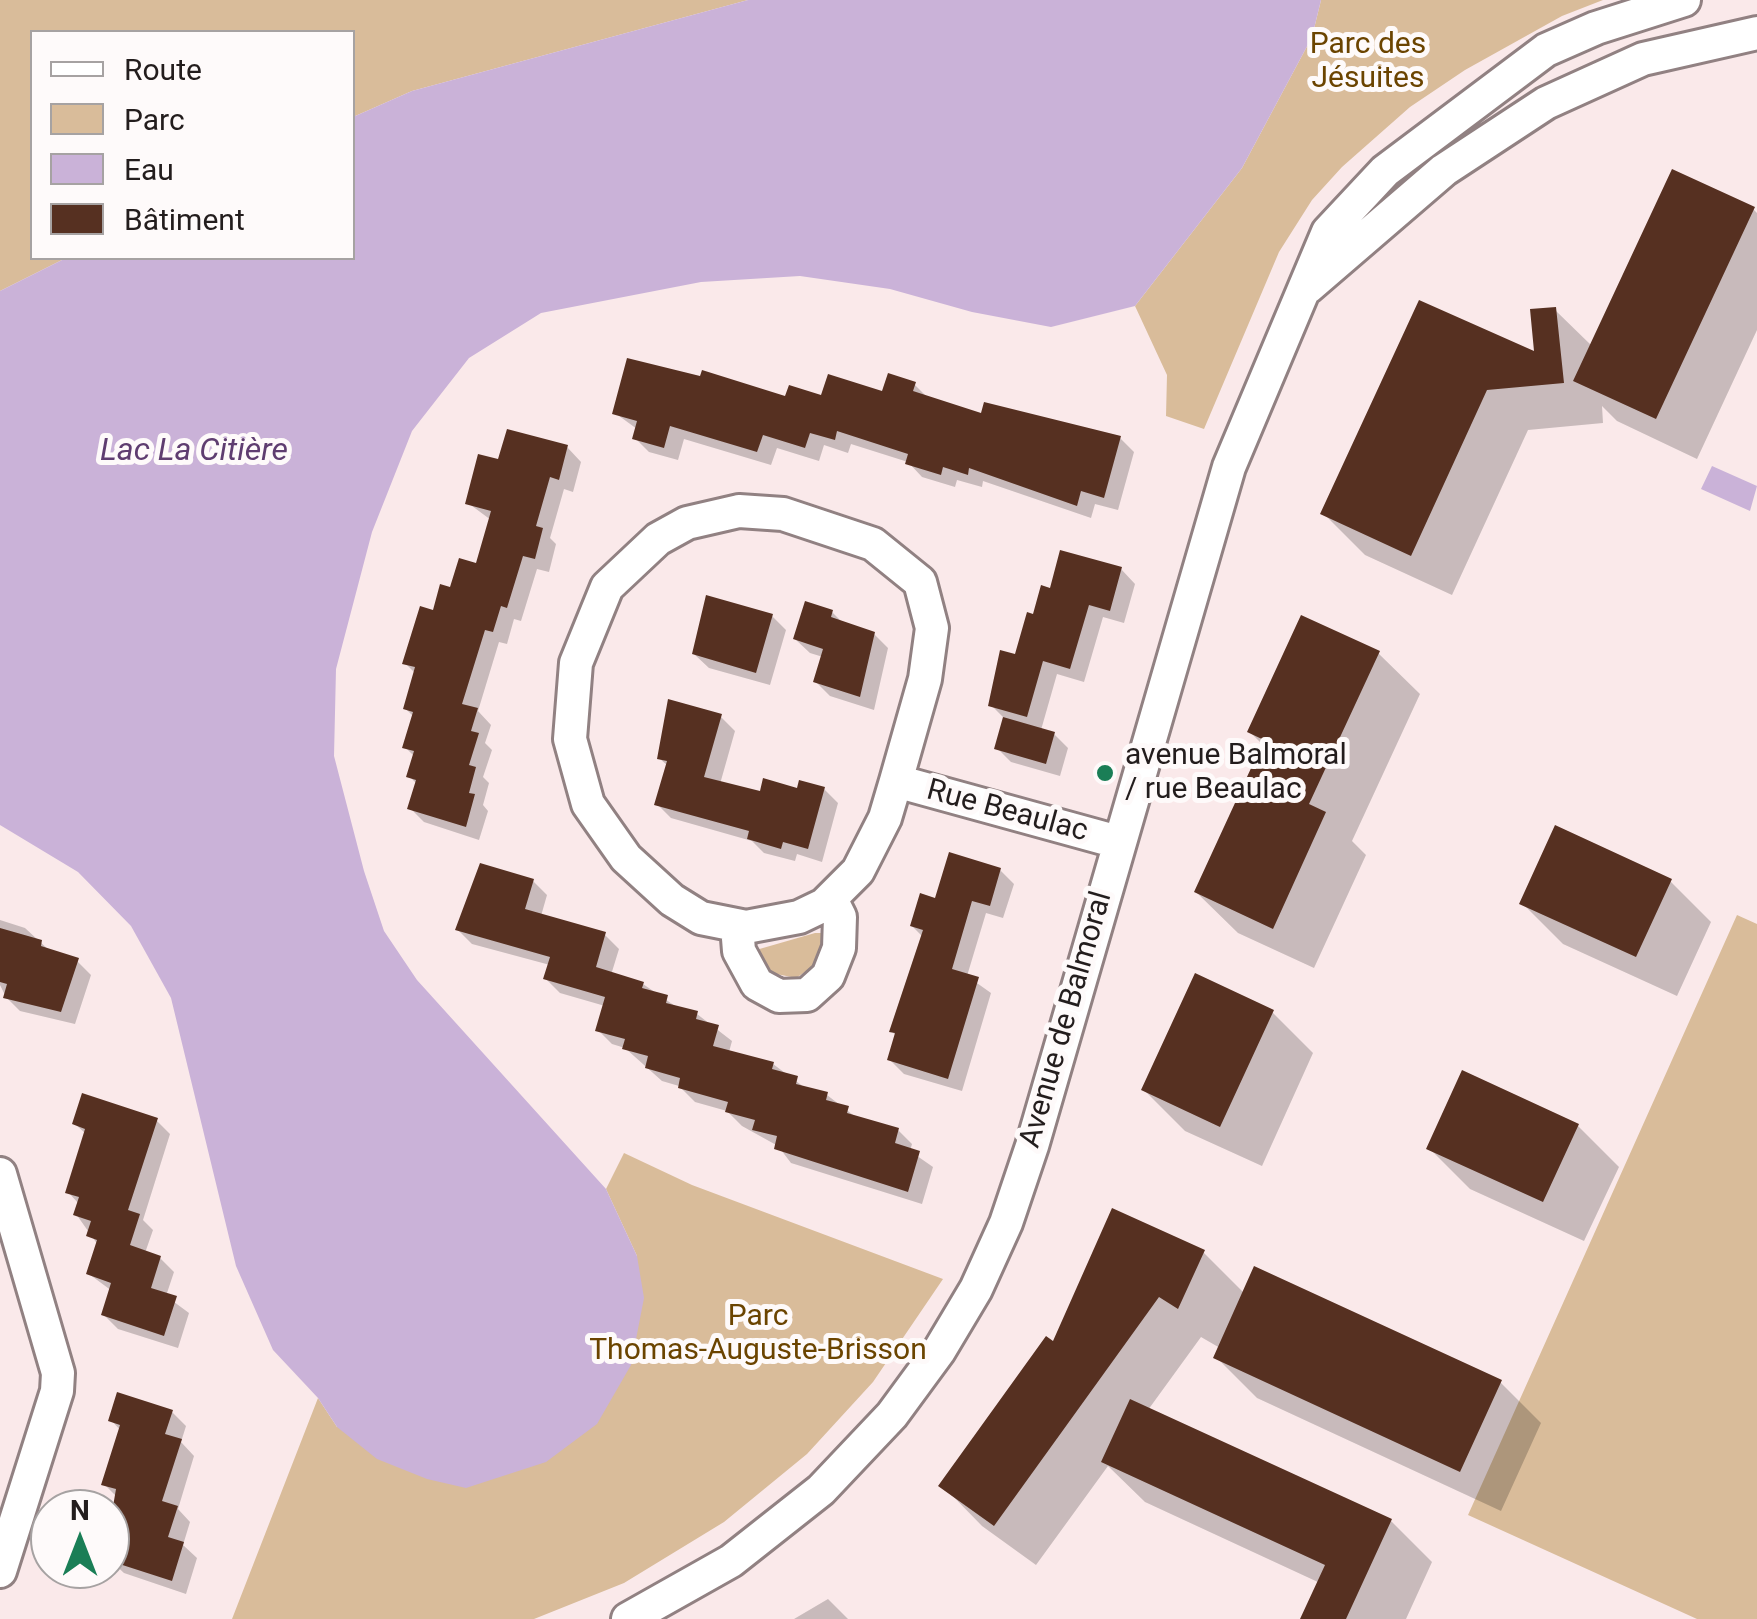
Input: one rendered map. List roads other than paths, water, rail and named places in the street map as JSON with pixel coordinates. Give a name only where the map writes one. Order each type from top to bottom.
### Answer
[{"type":"street","name":"Avenue de Balmoral","points":[[628,1619],[731,1561],[803,1506],[869,1442],[939,1351],[976,1289],[1013,1204],[1229,467],[1328,232],[1385,170],[1546,50],[1614,21],[1684,0]]},
{"type":"street","name":"Avenue de Balmoral","points":[[1308,287],[1444,170],[1546,103],[1643,58],[1757,33]]},
{"type":"street","name":"Rue Beaulac","points":[[753,510],[783,514],[873,544],[902,563],[920,582],[932,628],[925,679],[896,781],[872,845],[851,880],[832,899],[799,917],[737,926],[701,918],[636,868],[606,835],[576,771],[570,706],[576,663],[607,586],[631,560],[687,523],[753,510]]},
{"type":"street","name":"Rue Beaulac","points":[[896,781],[1118,842]]},
{"type":"street","points":[[737,926],[738,951],[757,984],[780,996],[807,995],[828,976],[839,948],[840,918],[832,899]]},
{"type":"street","points":[[0,1174],[58,1372],[54,1404],[0,1571]]},
{"type":"water","name":"Lac La Citière","points":[[748,0],[1321,0],[1312,37],[1242,168],[1135,306],[1051,327],[972,312],[890,289],[800,276],[701,282],[541,313],[469,358],[412,431],[372,532],[336,669],[334,756],[364,871],[384,931],[417,980],[606,1189],[637,1256],[644,1298],[631,1365],[597,1424],[546,1462],[466,1488],[427,1479],[377,1459],[337,1427],[318,1398],[273,1350],[236,1266],[171,998],[131,926],[78,872],[0,825],[0,291],[62,260],[355,260],[355,116],[412,91]]},
{"type":"water","points":[[1712,466],[1757,486],[1750,511],[1701,489]]},
{"type":"place","name":"avenue Balmoral / rue Beaulac","points":[[1105,773]]},
{"type":"park label","name":"Parc des Jésuites","points":[[1368,62]]},
{"type":"park label","name":"Parc Thomas-Auguste-Brisson","points":[[758,1334]]}]
